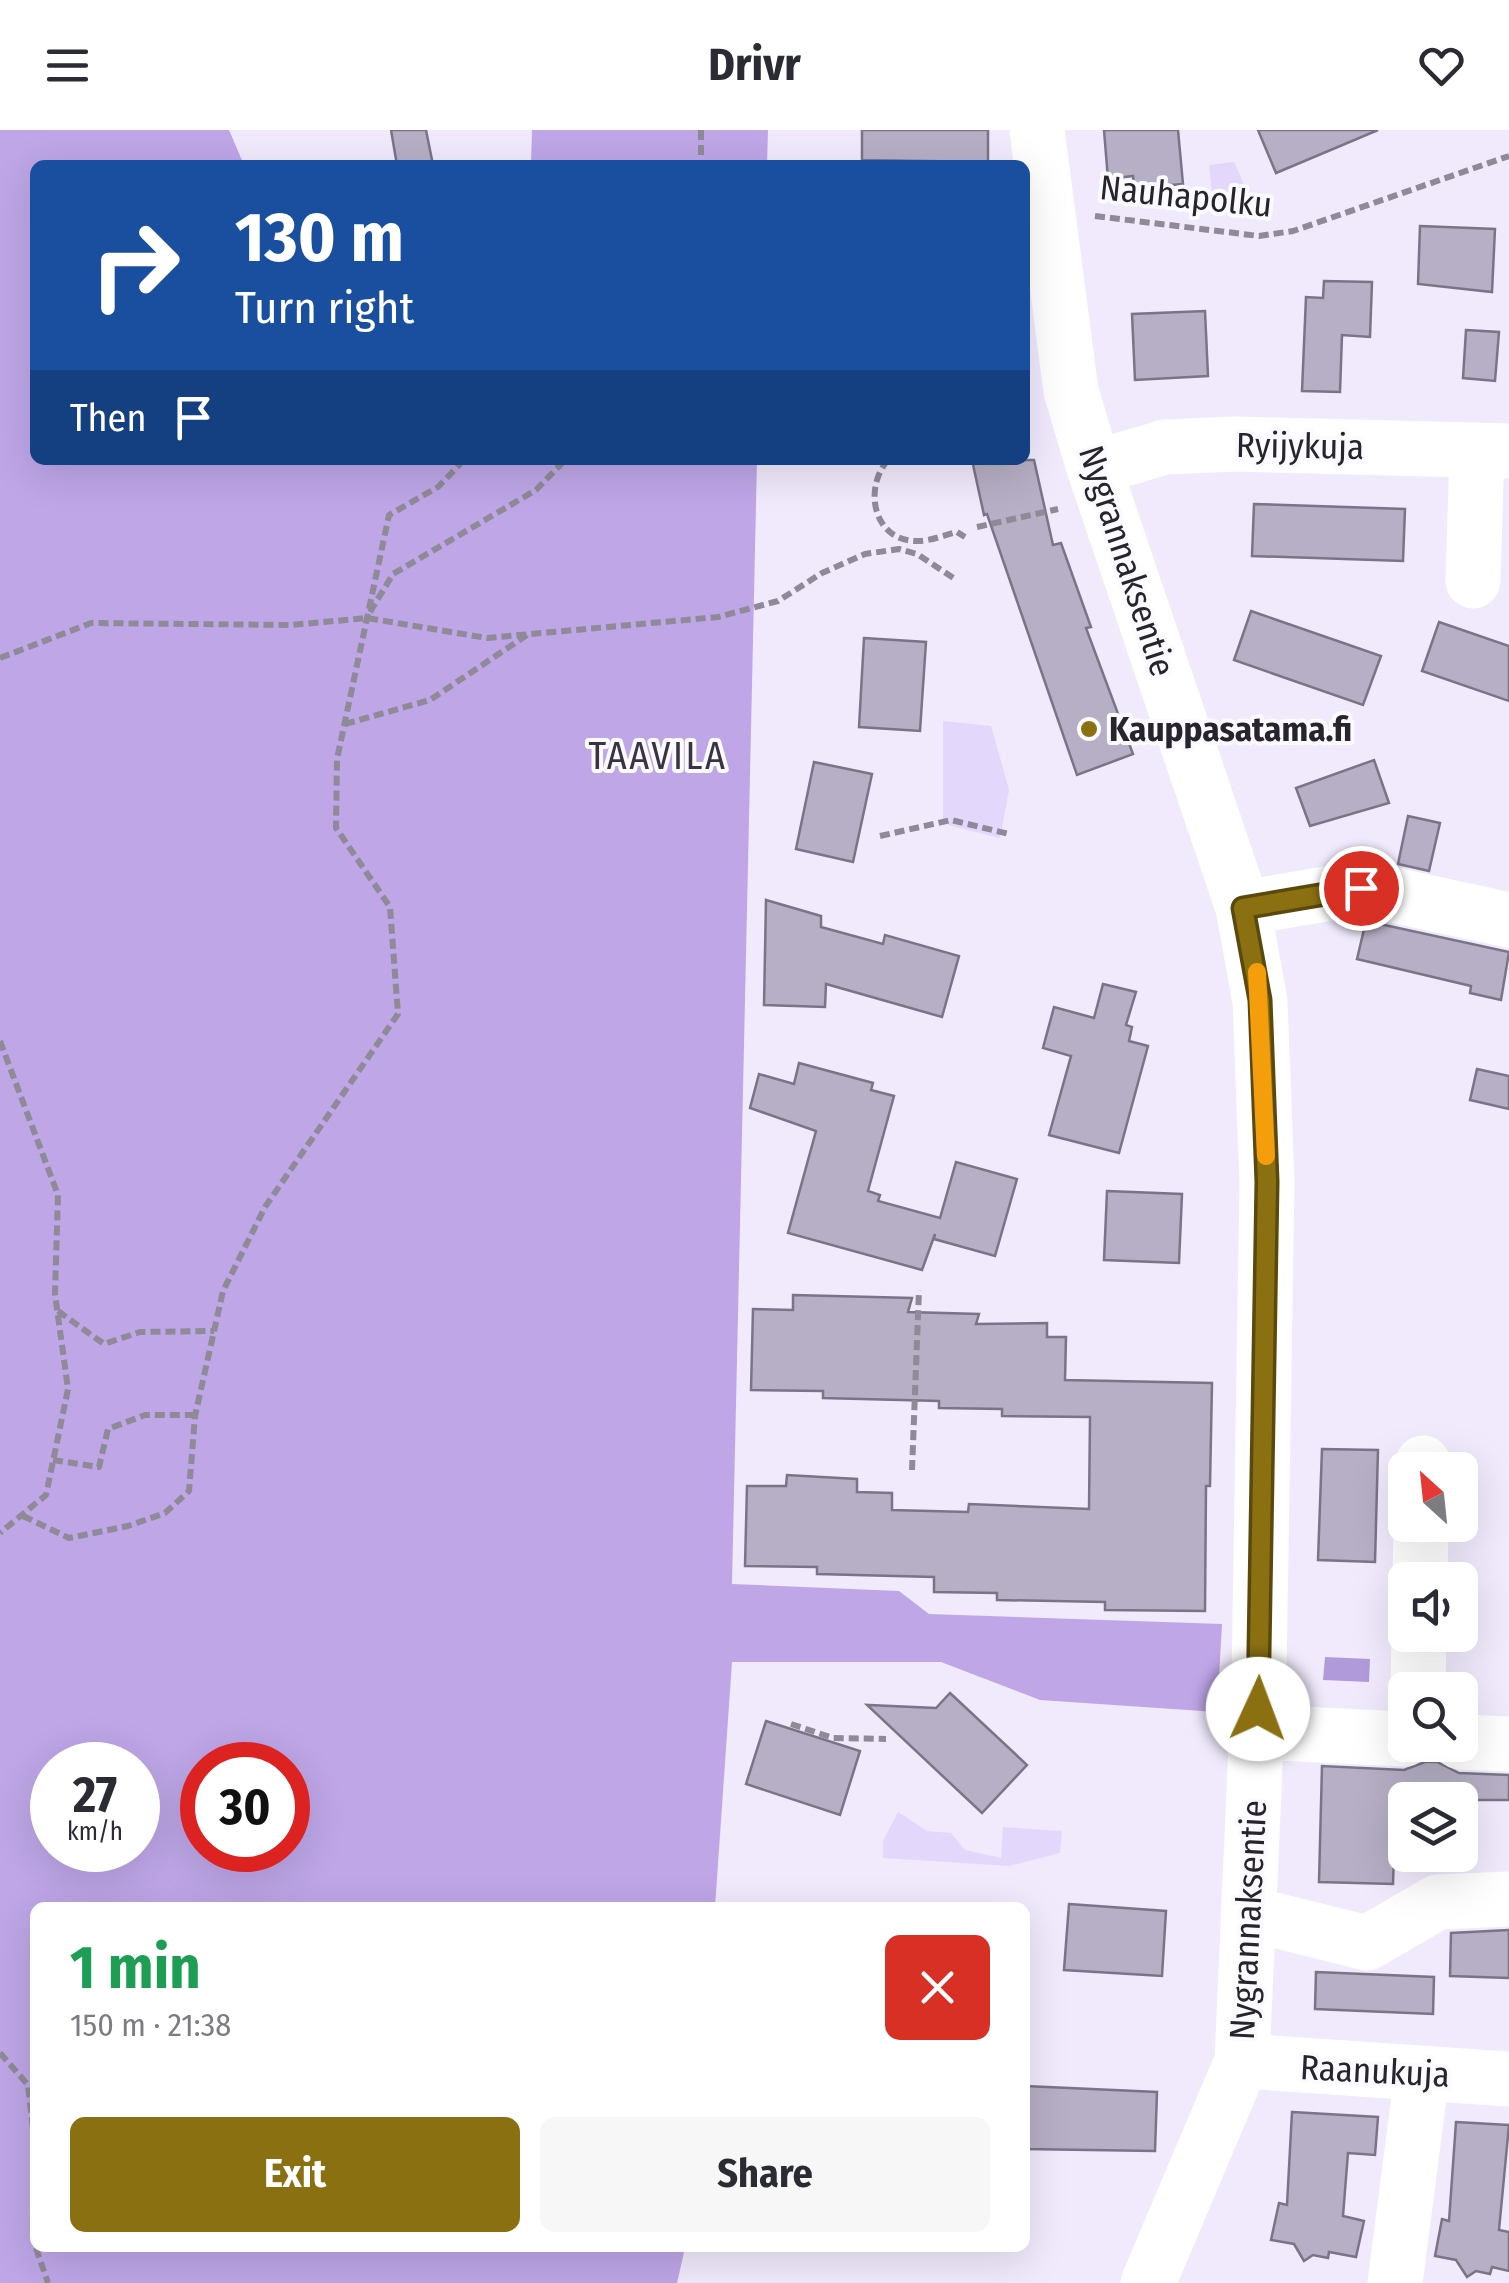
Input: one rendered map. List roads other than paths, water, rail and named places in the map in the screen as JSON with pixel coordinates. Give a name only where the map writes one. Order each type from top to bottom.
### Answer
[{"type":"street","name":"Nygrannaksentie","points":[[1037,130],[1072,391],[1094,468],[1243,908],[1260,1000],[1267,1182],[1257,1720],[1242,2061],[1148,2283]]},
{"type":"street","name":"Ryijykuja","points":[[1094,468],[1165,447],[1236,444],[1493,450]]},
{"type":"street","points":[[1474,581],[1493,450]]},
{"type":"street","points":[[1243,908],[1361,888],[1509,920]]},
{"type":"street","points":[[1257,1720],[1388,1711]]},
{"type":"street","points":[[1257,1720],[1388,1737]]},
{"type":"street","points":[[1478,1743],[1509,1744]]},
{"type":"street","points":[[1248,1923],[1274,1920],[1366,1943],[1438,1902],[1509,1899]]},
{"type":"street","name":"Raanukuja","points":[[1242,2061],[1509,2079]]},
{"type":"street","points":[[1395,2283],[1400,2269],[1422,2074]]},
{"type":"place","name":"Kauppasatama.fi","points":[[1089,729]]},
{"type":"district","name":"TAAVILA","points":[[658,756]]}]
